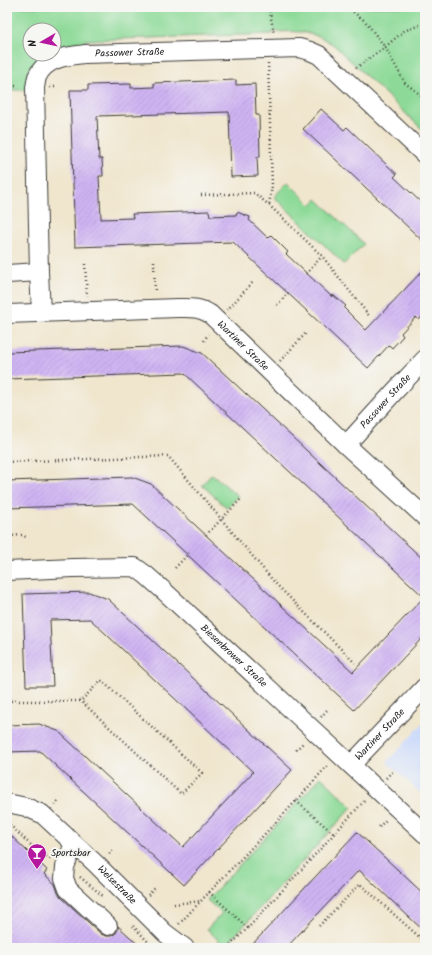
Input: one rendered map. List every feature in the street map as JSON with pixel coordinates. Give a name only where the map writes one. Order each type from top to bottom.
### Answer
[{"type":"street","name":"Passower Straße","points":[[41,312],[35,87],[37,77],[41,70],[52,61],[61,57],[77,55],[300,48],[319,55],[425,154]]},
{"type":"street","points":[[7,274],[39,272]]},
{"type":"street","name":"Wartiner Straße","points":[[7,314],[189,308],[204,310],[270,371],[346,445],[425,517]]},
{"type":"street","name":"Passower Straße","points":[[346,445],[425,359]]},
{"type":"street","name":"Biesenbrower Straße","points":[[7,571],[135,567],[163,590],[425,834]]},
{"type":"street","name":"Wartiner Straße","points":[[345,760],[425,687]]},
{"type":"street","name":"Welsestraße","points":[[7,804],[26,807],[42,814],[98,866],[165,933],[184,948]]},
{"type":"street","points":[[71,851],[65,867],[64,878],[68,889],[108,926]]},
{"type":"path","points":[[269,7],[274,32],[271,49],[272,186],[269,206]]},
{"type":"path","points":[[347,7],[365,20],[385,47],[405,82],[425,98]]},
{"type":"path","points":[[7,19],[9,86],[7,86]]},
{"type":"path","points":[[343,78],[404,31],[425,23]]},
{"type":"path","points":[[201,196],[254,193],[322,256],[370,317]]},
{"type":"path","points":[[306,274],[322,256]]},
{"type":"path","points":[[154,261],[155,309]]},
{"type":"path","points":[[85,264],[87,311]]},
{"type":"path","points":[[277,305],[290,291]]},
{"type":"path","points":[[270,371],[307,332]]},
{"type":"path","points":[[7,462],[168,456],[276,584],[355,663]]},
{"type":"path","points":[[206,535],[242,498]]},
{"type":"path","points":[[10,523],[10,536],[22,535],[28,538]]},
{"type":"path","points":[[175,568],[190,553]]},
{"type":"path","points":[[7,618],[8,701],[81,701],[181,794],[202,773],[101,680],[81,701]]},
{"type":"path","points":[[165,933],[173,930],[296,801],[345,760]]},
{"type":"path","points":[[228,948],[376,788]]},
{"type":"path","points":[[296,801],[334,834]]},
{"type":"path","points":[[319,926],[360,884],[425,942]]},
{"type":"path","points":[[209,892],[248,928]]},
{"type":"path","points":[[174,904],[201,901]]},
{"type":"shaded area","points":[[425,721],[425,797],[387,762]]},
{"type":"green space","points":[[7,7],[425,7],[425,132],[334,45],[318,37],[302,32],[85,40],[85,49],[62,52],[62,22],[22,22],[22,62],[44,62],[27,90],[7,90]]},
{"type":"green space","points":[[288,182],[311,205],[317,199],[364,244],[344,264],[274,197]]},
{"type":"green space","points":[[212,474],[238,496],[227,508],[202,485]]},
{"type":"green space","points":[[321,777],[352,807],[228,943],[221,943],[207,929],[222,913],[207,900]]},
{"type":"building","points":[[236,80],[236,85],[255,84],[256,115],[259,115],[260,157],[257,157],[258,176],[231,177],[229,112],[97,116],[99,159],[102,159],[103,176],[99,176],[101,219],[133,218],[132,214],[209,211],[210,216],[236,215],[237,212],[250,217],[249,220],[268,238],[271,235],[288,252],[286,254],[332,297],[333,295],[346,306],[344,308],[366,330],[425,268],[425,313],[419,320],[416,317],[401,333],[403,336],[392,348],[389,345],[368,368],[233,242],[75,247],[70,90],[88,90],[88,85],[131,84],[131,88],[154,87],[154,83]]},
{"type":"building","points":[[321,109],[344,130],[347,127],[397,174],[394,177],[425,206],[425,243],[303,129]]},
{"type":"building","points":[[183,346],[202,353],[425,561],[425,635],[354,710],[133,504],[7,508],[7,481],[132,477],[151,484],[353,672],[424,597],[184,373],[7,379],[7,352]]},
{"type":"building","points":[[89,592],[108,599],[292,770],[184,885],[40,751],[7,752],[7,725],[39,724],[58,731],[183,847],[253,772],[90,619],[50,620],[53,686],[26,686],[23,594]]},
{"type":"building","points":[[7,832],[47,870],[44,874],[55,884],[61,897],[101,934],[111,936],[116,933],[118,926],[142,948],[7,948]]},
{"type":"building","points":[[357,832],[425,895],[425,932],[359,870],[286,948],[249,948]]},
{"type":"place","name":"Sportsbar","points":[[37,870]]}]
